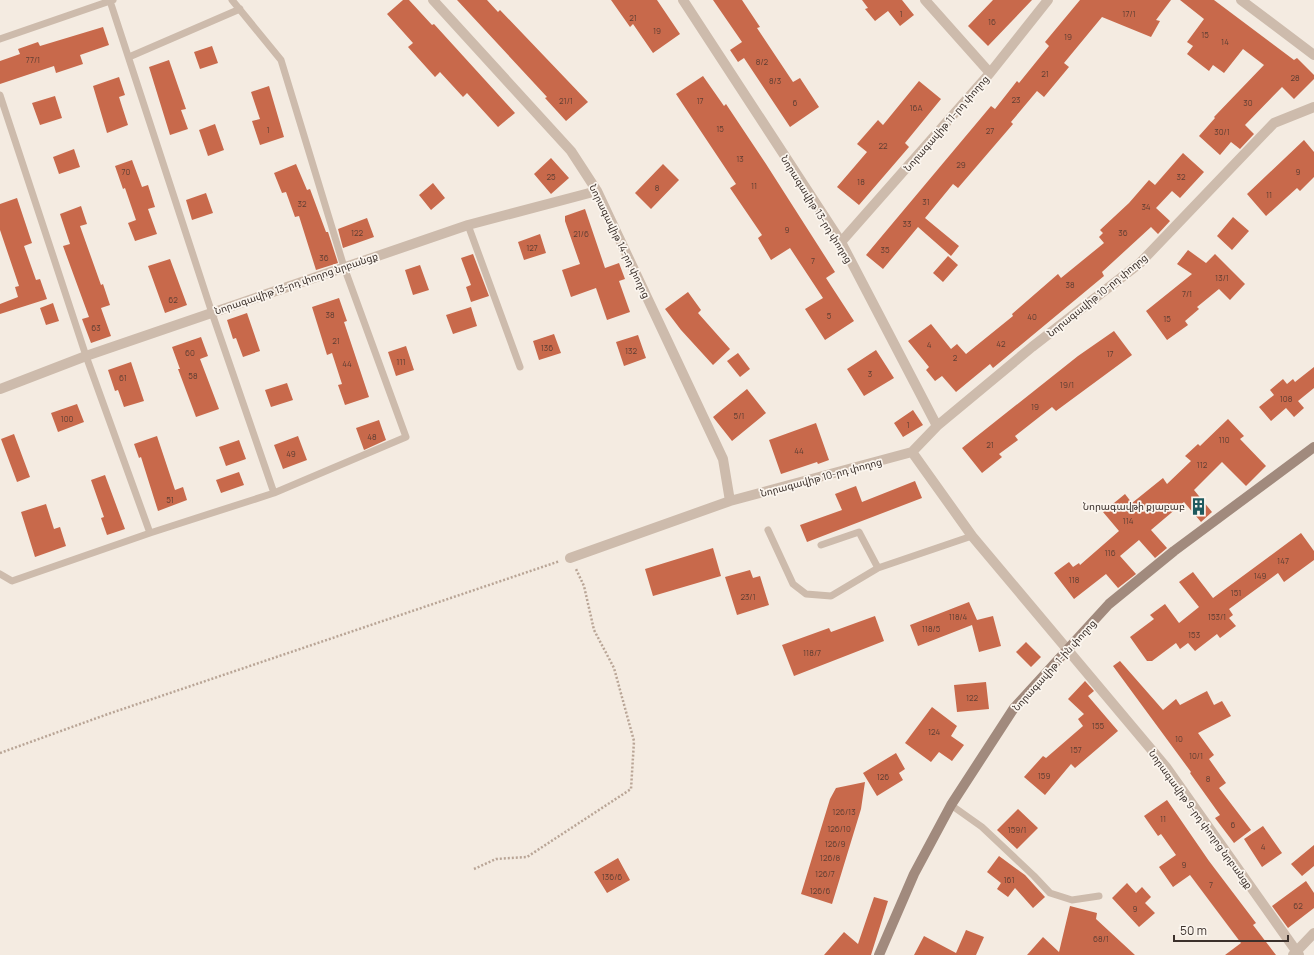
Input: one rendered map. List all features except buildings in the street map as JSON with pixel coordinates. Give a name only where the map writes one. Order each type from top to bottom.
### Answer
[{"type":"main road","name":"Նորագավիթ 1-ին փողոց","points":[[879,955],[914,874],[951,805],[1014,708],[1066,649],[1109,604],[1168,556],[1314,447]]},
{"type":"street","name":"Նորագավիթ 14-րդ փողոց","points":[[433,0],[571,150],[597,191],[723,459],[730,501]]},
{"type":"street","name":"Նորագավիթ 13-րդ փողոց","points":[[683,0],[840,242],[937,426]]},
{"type":"street","points":[[925,0],[990,73]]},
{"type":"street","name":"Նորագավիթ 11-րդ փողոց","points":[[840,242],[990,73],[1048,0]]},
{"type":"street","points":[[1241,0],[1314,55]]},
{"type":"street","name":"Նորագավիթ 10-րդ փողոց","points":[[570,558],[730,501],[912,452],[937,426],[1032,347],[1140,263],[1274,123],[1314,107]]},
{"type":"street","name":"Նորագավիթ 13-րդ փողոց նրբանցք","points":[[0,389],[86,356],[468,224],[597,191]]},
{"type":"street","points":[[912,452],[972,536],[1066,649]]},
{"type":"street","name":"Նորագավիթ 9-րդ փողոց նրբանցք","points":[[1066,649],[1166,767],[1296,954]]},
{"type":"street","points":[[1296,954],[1314,933]]},
{"type":"lane","points":[[0,39],[112,0],[129,57],[212,312],[274,493]]},
{"type":"lane","points":[[0,574],[12,581],[150,533],[274,493],[406,437],[344,267],[281,60],[232,0]]},
{"type":"lane","points":[[129,57],[240,9]]},
{"type":"lane","points":[[0,95],[86,356],[150,533]]},
{"type":"lane","points":[[468,224],[520,367]]},
{"type":"lane","points":[[768,530],[794,584],[806,594],[832,596],[878,568],[972,536]]},
{"type":"lane","points":[[821,545],[859,532],[878,568]]},
{"type":"lane","points":[[951,805],[982,827],[1050,893],[1072,900],[1099,896]]},
{"type":"path","points":[[0,753],[122,709],[570,558],[584,586],[594,630],[614,668],[634,741],[632,789],[527,857],[496,859],[474,869]]},
{"type":"place","name":"Նորագավթի քյաբաբ","points":[[1198,506]]}]
